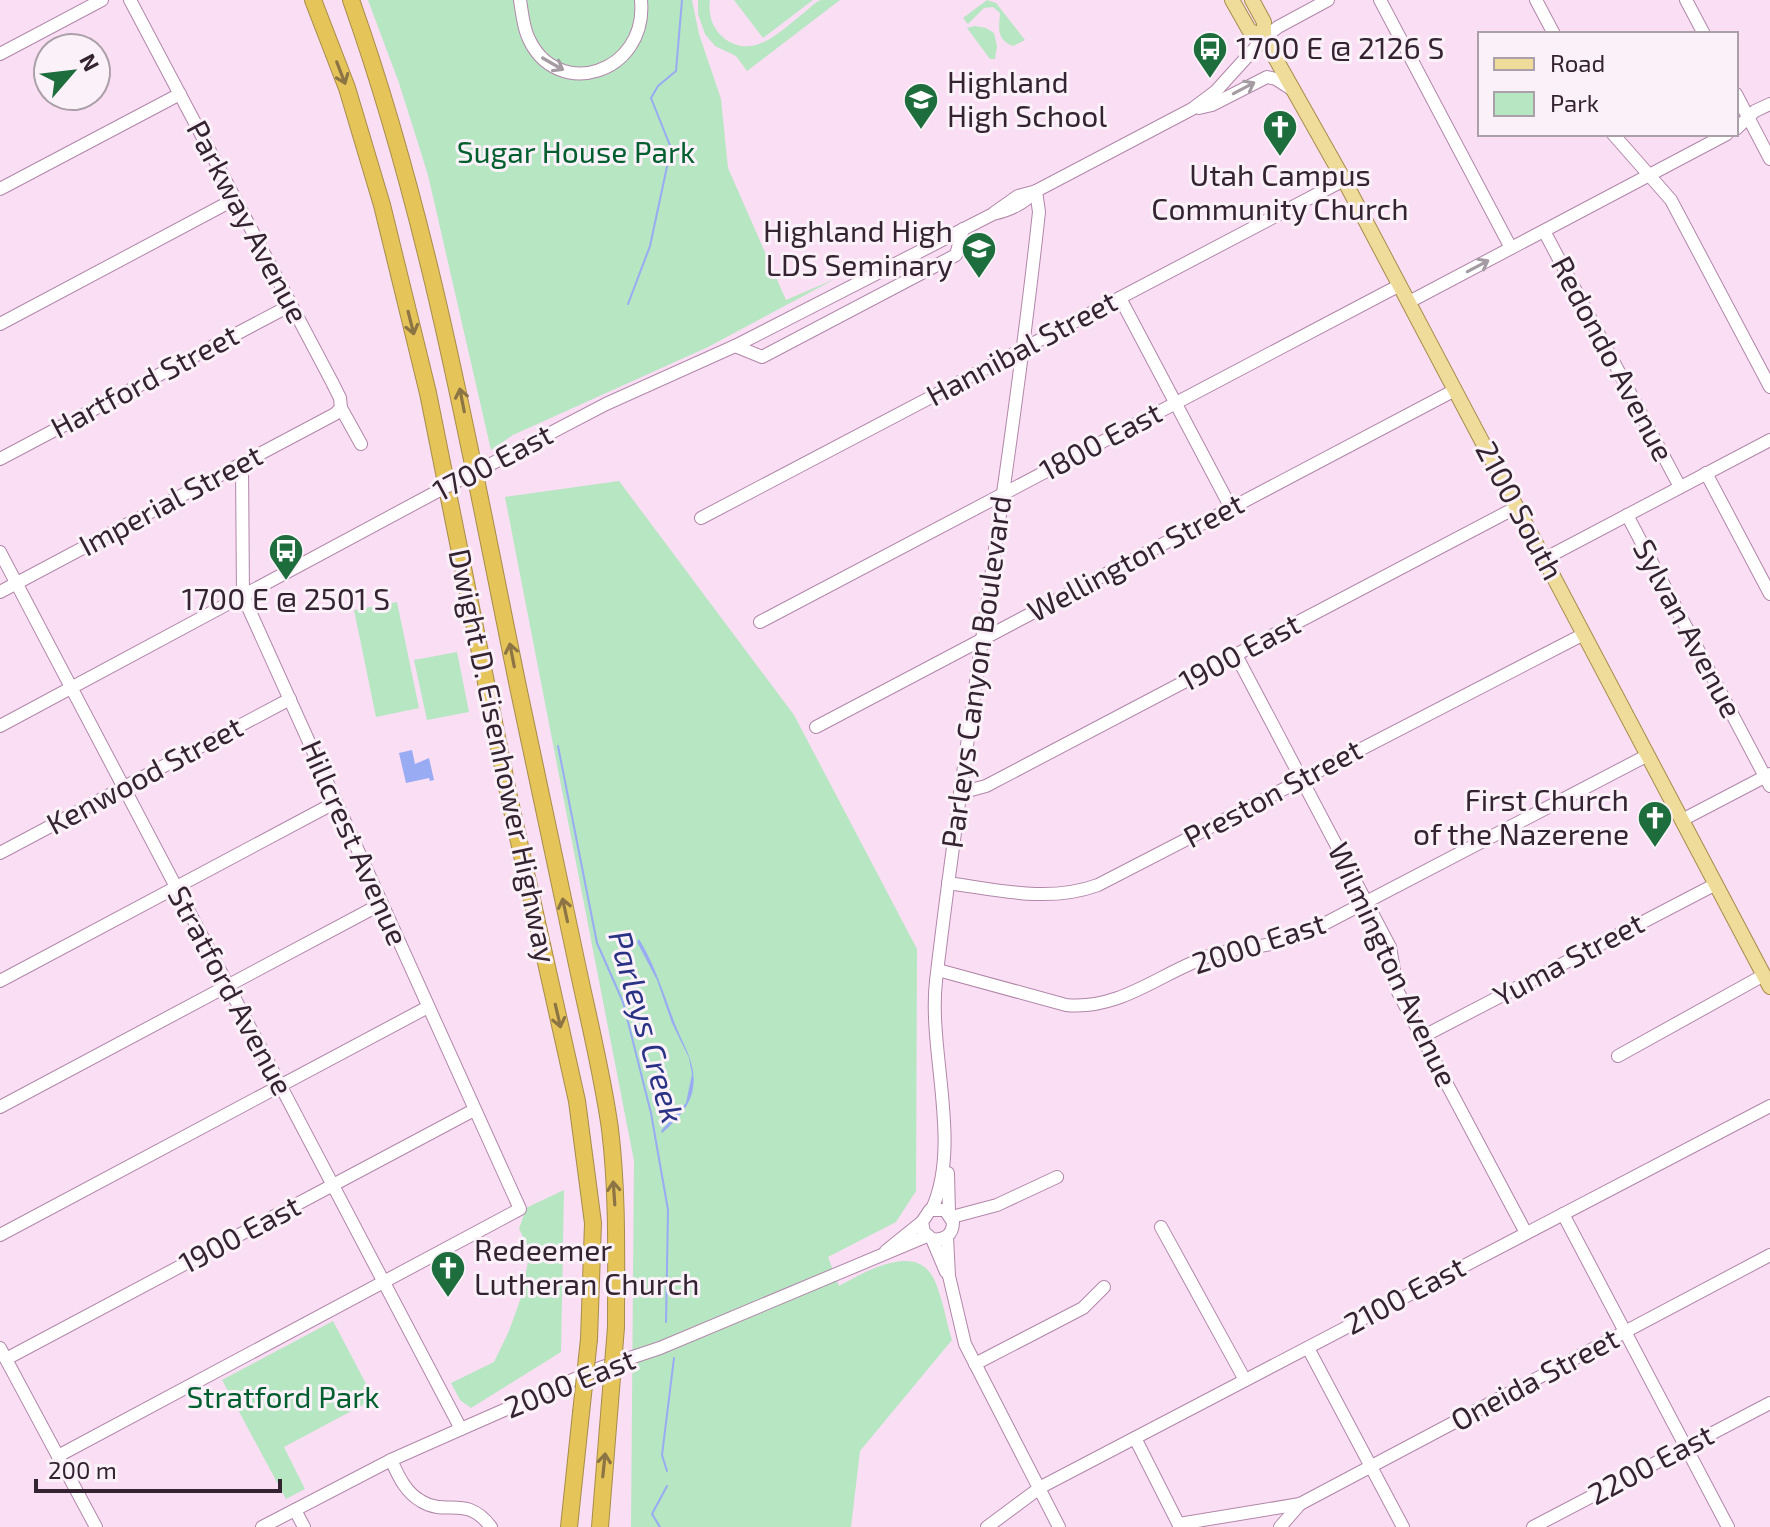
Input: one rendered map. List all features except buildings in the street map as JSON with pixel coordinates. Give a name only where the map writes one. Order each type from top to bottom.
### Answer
[{"type":"highway","name":"Dwight D. Eisenhower Highway","points":[[313,0],[347,88],[382,205],[428,393],[509,797],[577,1101],[593,1223],[589,1339],[569,1527]]},
{"type":"highway","name":"Dwight D. Eisenhower Highway","points":[[351,0],[386,104],[420,223],[460,391],[610,1130],[617,1223],[616,1327],[600,1527]]},
{"type":"main road","name":"2100 South","points":[[1232,0],[1249,30],[1264,38]]},
{"type":"main road","name":"2100 South","points":[[1252,0],[1264,22],[1264,38],[1344,180],[1767,981]]},
{"type":"street","points":[[0,54],[102,0]]},
{"type":"street","name":"Parkway Avenue","points":[[130,0],[340,398],[341,408],[361,444]]},
{"type":"street","points":[[520,0],[524,26],[535,49],[551,65],[568,72],[600,71],[621,59],[635,41],[642,19],[641,0]]},
{"type":"street","name":"1700 East","points":[[0,726],[606,404],[735,346],[993,214],[1015,207],[1036,191],[1192,109],[1216,91],[1264,38],[1328,0]]},
{"type":"street","name":"Redondo Avenue","points":[[1380,0],[1511,248]]},
{"type":"street","points":[[1536,0],[1553,32]]},
{"type":"street","points":[[1686,0],[1703,32]]},
{"type":"street","points":[[1192,109],[1212,105],[1267,77],[1294,91]]},
{"type":"street","points":[[0,189],[180,94]]},
{"type":"street","points":[[1738,98],[1770,159]]},
{"type":"street","points":[[1738,127],[1755,111],[1770,104]]},
{"type":"street","points":[[1615,136],[1671,200],[1770,387]]},
{"type":"street","points":[[1409,302],[1723,136]]},
{"type":"street","name":"Hannibal Street","points":[[701,518],[1344,180]]},
{"type":"street","name":"Parleys Canyon Boulevard","points":[[950,1215],[935,1005],[948,883],[1039,212],[1036,191]]},
{"type":"street","points":[[0,324],[235,199]]},
{"type":"street","points":[[735,346],[762,357],[956,255],[963,229]]},
{"type":"street","name":"Redondo Avenue","points":[[1544,231],[1680,487]]},
{"type":"street","name":"1800 East","points":[[760,622],[1400,285]]},
{"type":"street","points":[[1120,298],[1231,508]]},
{"type":"street","name":"Hartford Street","points":[[0,459],[291,305]]},
{"type":"street","name":"Wellington Street","points":[[816,727],[1455,390]]},
{"type":"street","name":"Imperial Street","points":[[0,592],[335,414],[341,408]]},
{"type":"street","points":[[1544,559],[1770,440]]},
{"type":"street","name":"Hillcrest Avenue","points":[[242,464],[243,596],[520,1209],[385,1281]]},
{"type":"street","name":"Redondo Avenue","points":[[1706,473],[1770,594]]},
{"type":"street","name":"1900 East","points":[[960,793],[986,786],[1517,507]]},
{"type":"street","name":"Sylvan Avenue","points":[[1627,515],[1768,779]]},
{"type":"street","name":"Stratford Avenue","points":[[0,552],[461,1429]]},
{"type":"street","name":"Preston Street","points":[[948,883],[1039,895],[1090,888],[1584,634]]},
{"type":"street","name":"Wilmington Avenue","points":[[1236,655],[1390,947],[1398,992],[1526,1233]]},
{"type":"street","name":"Kenwood Street","points":[[0,853],[290,699]]},
{"type":"street","name":"2000 East","points":[[938,970],[1053,1003],[1087,1006],[1143,989],[1216,954],[1272,946],[1299,937],[1648,755]]},
{"type":"street","points":[[1682,820],[1768,779]]},
{"type":"street","points":[[0,981],[336,802]]},
{"type":"street","name":"Yuma Street","points":[[1422,1037],[1716,884]]},
{"type":"street","points":[[0,1107],[381,904]]},
{"type":"street","points":[[1618,1056],[1767,981]]},
{"type":"street","points":[[0,1235],[428,1007]]},
{"type":"street","name":"2100 East","points":[[987,1527],[1041,1487],[1770,1106]]},
{"type":"street","name":"1900 East","points":[[3,1354],[474,1110]]},
{"type":"street","name":"Parleys Canyon Boulevard","points":[[932,1209],[939,1194],[944,1154]]},
{"type":"street","points":[[950,1215],[997,1205],[1057,1177]]},
{"type":"street","points":[[949,1276],[922,1222],[932,1209],[940,1208],[950,1215],[953,1228],[947,1237],[949,1276],[962,1334],[1059,1527]]},
{"type":"street","points":[[1563,1214],[1728,1527]]},
{"type":"street","name":"2000 East","points":[[883,1253],[922,1222]]},
{"type":"street","points":[[1161,1227],[1245,1380]]},
{"type":"street","points":[[930,1238],[947,1237]]},
{"type":"street","name":"2000 East","points":[[262,1527],[391,1460],[600,1368],[660,1348],[883,1253],[930,1238]]},
{"type":"street","name":"Oneida Street","points":[[1179,1526],[1300,1504],[1770,1255]]},
{"type":"street","points":[[58,1456],[385,1281]]},
{"type":"street","points":[[972,1359],[1083,1308],[1104,1287]]},
{"type":"street","points":[[1308,1348],[1403,1527]]},
{"type":"street","points":[[3,1354],[96,1527]]},
{"type":"street","name":"2200 East","points":[[1533,1527],[1770,1403]]},
{"type":"street","points":[[1135,1438],[1179,1526]]},
{"type":"street","points":[[391,1460],[403,1483],[421,1502],[472,1510],[491,1527]]},
{"type":"street","name":"Oneida Street","points":[[1280,1527],[1300,1504]]},
{"type":"street","points":[[295,1510],[304,1527]]},
{"type":"green space","name":"Sugar House Park","points":[[368,0],[692,0],[699,34],[721,99],[728,168],[786,300],[835,279],[708,347],[513,435],[491,450],[428,175],[399,83]]},
{"type":"green space","points":[[698,0],[710,0],[712,21],[725,39],[747,46],[768,40],[819,1],[840,0],[747,71],[736,56],[715,46],[705,34],[698,14]]},
{"type":"green space","points":[[734,0],[813,0],[763,38]]},
{"type":"green space","points":[[987,0],[996,3],[1025,40],[1013,46],[1004,40],[1000,33],[1000,13],[993,7],[984,8],[968,24],[963,18]]},
{"type":"green space","points":[[975,26],[994,33],[997,46],[995,59],[990,59],[967,28]]},
{"type":"green space","points":[[619,481],[794,715],[917,949],[916,1191],[896,1222],[828,1257],[839,1286],[886,1264],[899,1261],[922,1265],[938,1288],[952,1340],[860,1451],[851,1527],[631,1527],[634,1161],[505,497]]},
{"type":"green space","points":[[397,602],[419,708],[376,717],[354,610]]},
{"type":"green space","points":[[457,652],[469,712],[427,720],[414,660]]},
{"type":"green space","points":[[564,1190],[561,1352],[471,1408],[460,1400],[451,1383],[494,1362],[522,1295],[530,1250],[519,1229],[526,1208]]},
{"type":"green space","name":"Stratford Park","points":[[333,1321],[374,1399],[284,1447],[305,1489],[286,1499],[222,1380]]},
{"type":"water","points":[[412,750],[415,764],[429,758],[434,780],[430,781],[429,778],[406,783],[399,753]]},
{"type":"water","points":[[639,939],[655,970],[689,1058],[672,1023],[657,980],[637,942]]},
{"type":"water","points":[[689,1058],[694,1079],[689,1101],[677,1118],[661,1131],[686,1103],[692,1074]]},
{"type":"waterway","name":"Parleys Creek","points":[[628,304],[650,246],[671,148],[651,98],[658,86],[676,71],[682,0]]},
{"type":"waterway","name":"Parleys Creek","points":[[558,746],[597,943],[623,1002],[651,1113],[668,1210],[666,1322]]},
{"type":"waterway","name":"Parleys Creek","points":[[667,1471],[662,1455],[674,1358]]},
{"type":"waterway","name":"Parleys Creek","points":[[660,1527],[652,1514],[667,1486]]},
{"type":"place","name":"1700 E @ 2126 S","points":[[1210,80]]},
{"type":"place","name":"Highland High School","points":[[921,131]]},
{"type":"place","name":"Utah Campus Community Church","points":[[1280,158]]},
{"type":"place","name":"Highland High LDS Seminary","points":[[979,280]]},
{"type":"place","name":"1700 E @ 2501 S","points":[[286,582]]},
{"type":"place","name":"First Church of the Nazerene","points":[[1655,849]]},
{"type":"place","name":"Redeemer Lutheran Church","points":[[448,1299]]}]
